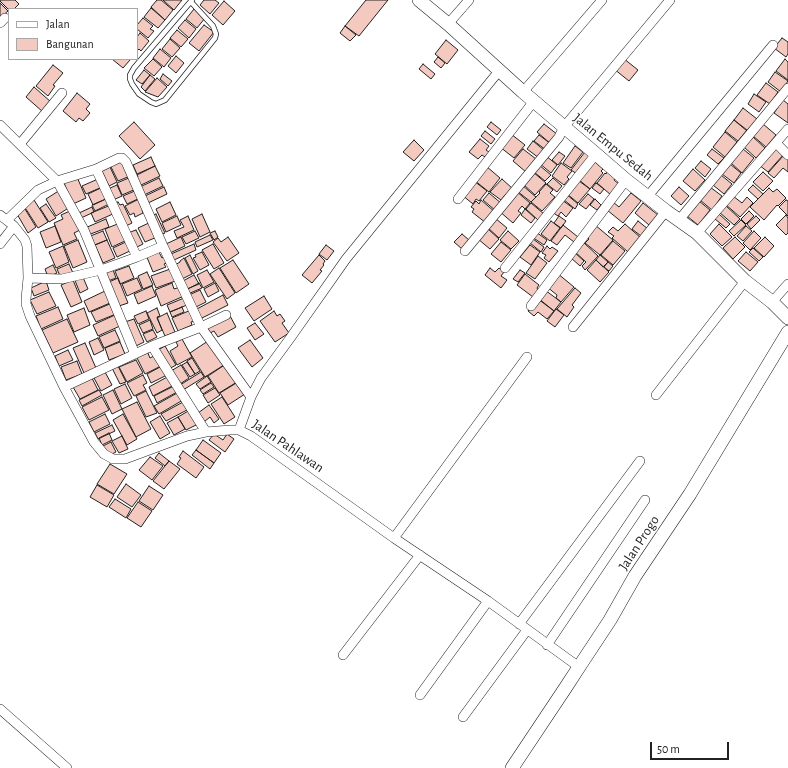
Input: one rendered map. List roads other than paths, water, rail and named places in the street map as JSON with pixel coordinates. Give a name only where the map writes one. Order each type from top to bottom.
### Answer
[{"type":"street","name":"Jalan Empu Sedah","points":[[419,0],[448,24],[534,102],[626,180],[697,233],[745,281],[772,302],[788,318]]},
{"type":"street","points":[[448,24],[468,0]]},
{"type":"street","points":[[523,92],[602,0]]},
{"type":"street","points":[[465,251],[559,137],[564,127],[670,0]]},
{"type":"street","points":[[648,196],[773,45]]},
{"type":"street","points":[[239,430],[251,397],[261,378],[346,259],[499,71]]},
{"type":"street","points":[[679,220],[788,88]]},
{"type":"street","points":[[20,144],[62,93]]},
{"type":"street","points":[[458,199],[534,102]]},
{"type":"street","points":[[0,125],[57,180],[84,230],[135,354]]},
{"type":"street","points":[[697,233],[788,129]]},
{"type":"street","points":[[776,143],[788,154]]},
{"type":"street","points":[[505,268],[596,154]]},
{"type":"street","points":[[0,244],[7,220],[38,190],[57,180],[96,169],[119,158],[124,158],[201,327],[251,397]]},
{"type":"street","points":[[96,169],[137,257]]},
{"type":"street","points":[[531,306],[626,180]]},
{"type":"street","points":[[573,327],[666,211]]},
{"type":"street","name":"Jalan Pahlawan","points":[[7,220],[25,240],[27,246],[28,278],[26,304],[30,316],[64,388],[94,442],[107,456],[114,459],[125,459],[187,436],[206,432],[239,430],[251,436],[394,538],[488,601],[579,667]]},
{"type":"street","points":[[28,278],[62,279],[101,270],[163,246]]},
{"type":"street","points":[[656,395],[745,281]]},
{"type":"street","points":[[772,302],[788,284]]},
{"type":"street","points":[[64,388],[152,346],[201,327],[226,315]]},
{"type":"street","name":"Jalan Progo","points":[[512,768],[610,620],[636,576],[690,494],[788,332]]},
{"type":"street","points":[[152,346],[206,432]]},
{"type":"street","points":[[394,538],[527,357]]},
{"type":"street","points":[[519,624],[640,461]]},
{"type":"street","points":[[548,645],[645,500]]},
{"type":"street","points":[[343,655],[420,555]]},
{"type":"street","points":[[420,695],[488,601]]},
{"type":"street","points":[[463,717],[527,630]]},
{"type":"street","points":[[0,709],[67,768]]},
{"type":"lane","points":[[192,1],[213,26],[216,34],[215,38],[165,100],[156,104],[139,94],[132,84],[130,75],[134,68],[192,1]]}]
